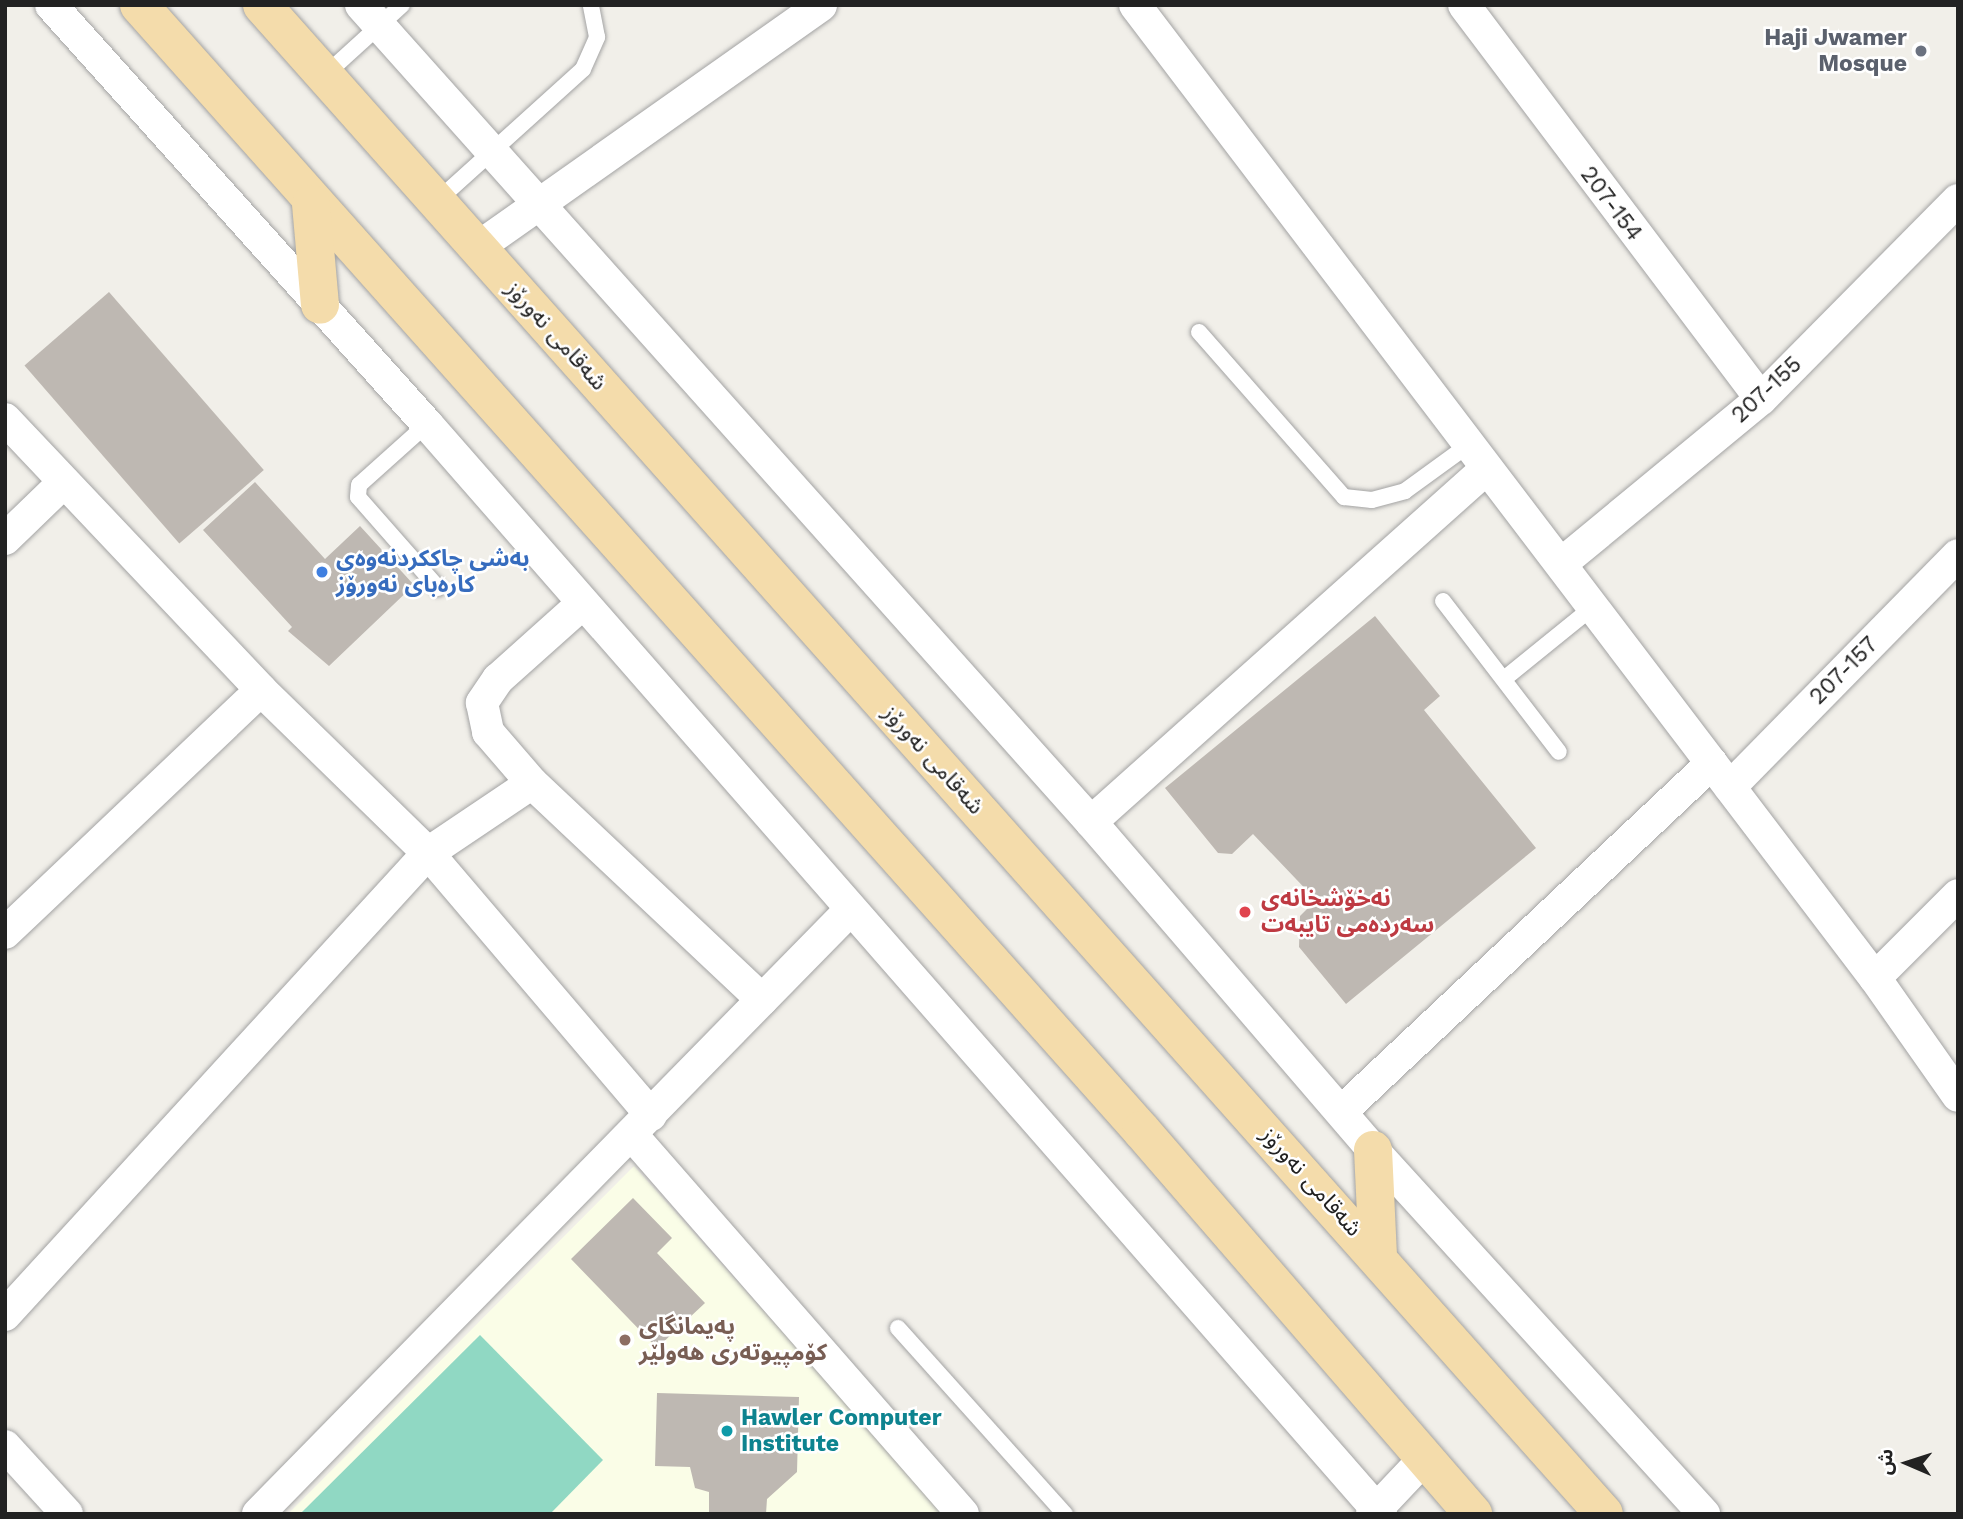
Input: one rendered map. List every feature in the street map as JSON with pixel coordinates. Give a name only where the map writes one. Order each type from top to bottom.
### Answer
[{"type":"main road","points":[[139,5],[311,204],[1141,1130],[1473,1514]]},
{"type":"main road","name":"شەقامی نەورۆز","points":[[262,5],[1378,1255],[1604,1514]]},
{"type":"main road","points":[[311,204],[320,305]]},
{"type":"main road","points":[[1373,1150],[1378,1255]]},
{"type":"street","points":[[51,5],[427,425],[1377,1512],[1424,1459]]},
{"type":"street","points":[[477,248],[821,5]]},
{"type":"street","points":[[1135,5],[1476,458],[1562,564],[1875,978],[1958,1096]]},
{"type":"street","name":"207-154","points":[[1464,5],[1761,400]]},
{"type":"street","points":[[381,12],[493,151],[1091,822],[1373,1150],[1704,1514]]},
{"type":"street","name":"207-155","points":[[1562,564],[1761,400],[1958,200]]},
{"type":"street","points":[[5,419],[261,690],[428,853],[641,1125],[963,1514]]},
{"type":"street","points":[[1091,822],[1476,458]]},
{"type":"street","points":[[5,539],[64,482]]},
{"type":"street","name":"207-157","points":[[1341,1112],[1721,775],[1958,555]]},
{"type":"street","points":[[582,604],[498,678],[482,703],[488,732],[532,783],[762,1000]]},
{"type":"street","points":[[5,933],[261,690]]},
{"type":"street","points":[[5,1315],[428,853],[532,783]]},
{"type":"street","points":[[1875,978],[1958,895]]},
{"type":"street","points":[[258,1514],[850,911]]},
{"type":"street","points":[[5,1446],[15,1483],[67,1514]]},
{"type":"lane","points":[[436,202],[583,69],[597,37],[591,5]]},
{"type":"lane","points":[[324,76],[381,12]]},
{"type":"lane","points":[[1199,332],[1344,497],[1372,500],[1405,491],[1476,458]]},
{"type":"lane","points":[[427,425],[359,485],[358,497],[438,588]]},
{"type":"lane","points":[[1443,601],[1559,752]]},
{"type":"lane","points":[[1504,680],[1593,607]]},
{"type":"lane","points":[[898,1328],[1065,1514]]},
{"type":"shaded area","name":"پەیمانگای کۆمپیوتەری هەولێر","points":[[634,1166],[945,1514],[288,1514]]},
{"type":"green space","points":[[480,1335],[603,1460],[550,1514],[300,1514]]},
{"type":"building","points":[[109,292],[264,470],[179,544],[24,365]]},
{"type":"building","name":"به‌شی چاككردنه‌وه‌ی كاره‌بای نه‌ورۆز","points":[[255,482],[325,559],[360,526],[414,585],[329,666],[288,631],[292,627],[203,530]]},
{"type":"building","name":"نەخۆشخانەی سەردەمی تایبەت","points":[[1375,616],[1440,696],[1424,710],[1536,848],[1346,1004],[1299,947],[1300,916],[1316,900],[1253,834],[1232,854],[1218,853],[1165,788]]},
{"type":"building","points":[[633,1198],[672,1238],[657,1253],[705,1303],[657,1348],[571,1259]]},
{"type":"building","name":"Hawler Computer Institute","points":[[657,1393],[799,1397],[797,1472],[767,1499],[766,1514],[709,1514],[709,1492],[695,1488],[690,1467],[655,1466]]},
{"type":"place","name":"Haji Jwamer Mosque","points":[[1921,51]]},
{"type":"place","name":"به‌شی چاككردنه‌وه‌ی كاره‌بای نه‌ورۆز","points":[[322,572]]},
{"type":"place","name":"نەخۆشخانەی سەردەمی تایبەت","points":[[1245,912]]},
{"type":"place","name":"پەیمانگای کۆمپیوتەری هەولێر","points":[[625,1340]]},
{"type":"place","name":"Hawler Computer Institute","points":[[727,1431]]}]
